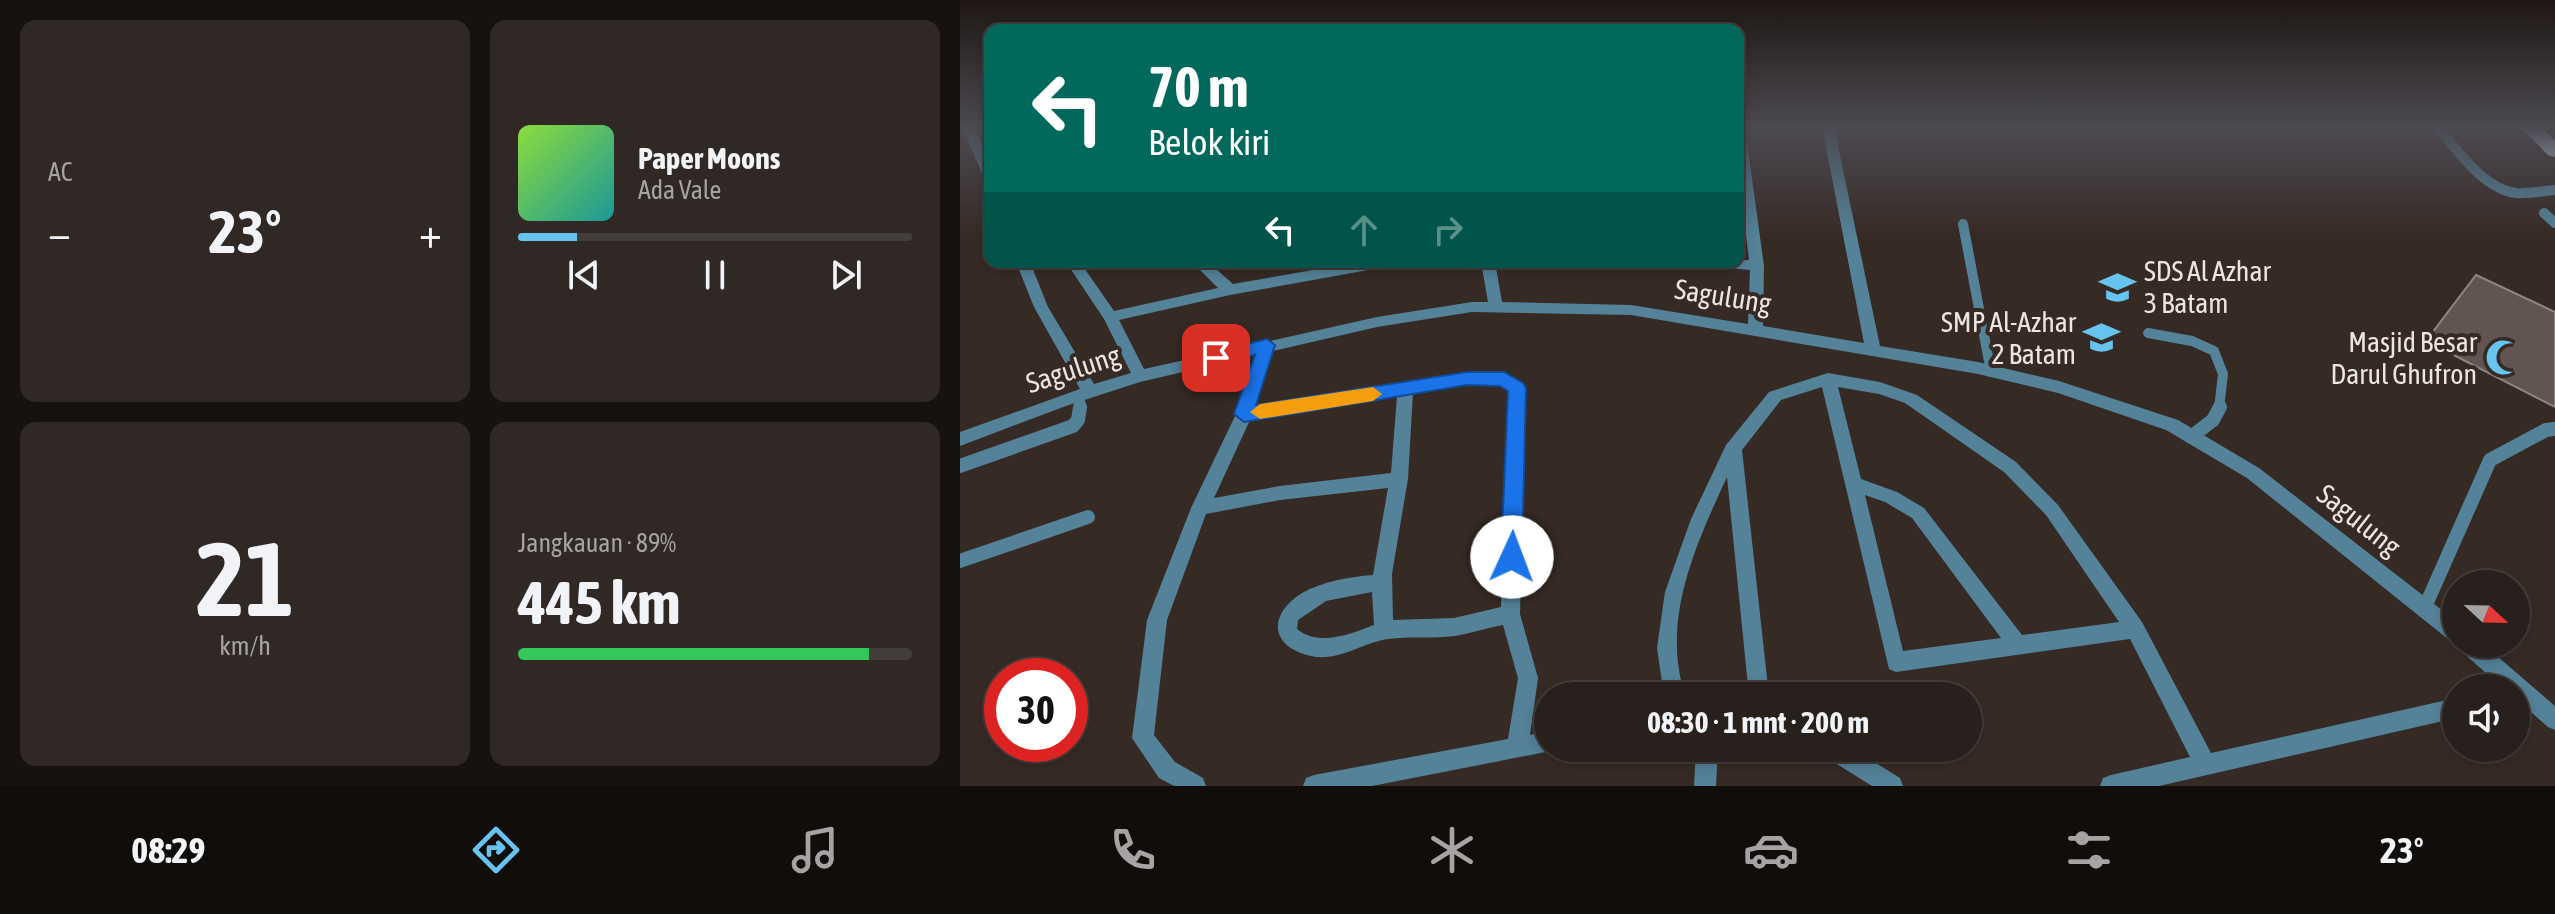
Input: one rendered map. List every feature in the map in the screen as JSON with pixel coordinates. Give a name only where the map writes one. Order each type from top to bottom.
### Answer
[{"type":"street","points":[[1835,164],[1873,350]]},
{"type":"street","points":[[1744,166],[1757,266],[1755,329]]},
{"type":"street","points":[[1744,265],[1757,266]]},
{"type":"street","points":[[1025,268],[1041,307],[1086,393]]},
{"type":"street","points":[[1077,268],[1110,317],[1140,376]]},
{"type":"street","points":[[1206,268],[1230,290]]},
{"type":"street","points":[[1110,317],[1230,290],[1352,268]]},
{"type":"street","points":[[1489,268],[1496,307]]},
{"type":"street","name":"Sagulung","points":[[960,439],[1140,376],[1377,322],[1472,307],[1631,310],[1991,372],[2059,387],[2172,425],[2253,473],[2442,621]]},
{"type":"street","points":[[1195,786],[1167,770],[1143,738],[1157,620],[1200,508],[1244,414],[1267,345]]},
{"type":"street","points":[[1244,414],[1467,378],[1504,379],[1517,388],[1510,614],[1528,678],[1518,745]]},
{"type":"street","points":[[1828,379],[1896,662],[2135,629]]},
{"type":"street","points":[[1672,682],[1666,644],[1673,595],[1709,498],[1733,448],[1775,396],[1828,379],[1880,388],[1911,399],[2010,467],[2052,510],[2135,629],[2206,765]]},
{"type":"street","points":[[1384,630],[1380,606],[1382,583],[1399,479],[1405,389]]},
{"type":"street","points":[[1733,448],[1758,682]]},
{"type":"street","points":[[1200,508],[1280,493],[1399,479]]},
{"type":"street","points":[[1853,484],[1891,497],[1918,513],[2018,645]]},
{"type":"street","points":[[1382,583],[1330,589],[1311,596],[1289,616],[1287,633],[1293,640],[1314,647],[1331,648],[1384,630],[1454,627],[1510,614]]},
{"type":"street","points":[[2483,658],[2500,674]]},
{"type":"street","points":[[2530,700],[2555,720]]},
{"type":"street","points":[[2111,786],[2442,711]]},
{"type":"street","points":[[1314,786],[1534,743]]},
{"type":"street","points":[[1705,786],[1706,762]]},
{"type":"street","points":[[1854,762],[1892,786]]},
{"type":"lane","points":[[2473,164],[2492,183],[2504,190],[2516,193],[2555,190]]},
{"type":"lane","points":[[2544,213],[2555,223]]},
{"type":"lane","points":[[1963,224],[1991,372]]},
{"type":"lane","points":[[2148,333],[2201,345],[2213,350],[2220,358],[2223,393],[2217,416],[2191,437]]},
{"type":"lane","points":[[960,466],[1073,426],[1078,420],[1086,393]]},
{"type":"lane","points":[[2425,607],[2490,460],[2546,430],[2555,429]]},
{"type":"lane","points":[[960,561],[1088,517]]},
{"type":"building","points":[[2476,275],[2555,312],[2555,407],[2426,341]]},
{"type":"slow traffic","points":[[1260,412],[1373,394]]},
{"type":"place","name":"SDS Al Azhar 3 Batam","points":[[2118,287]]},
{"type":"place","name":"SMP Al-Azhar 2 Batam","points":[[2102,338]]},
{"type":"place","name":"Masjid Besar Darul Ghufron","points":[[2503,358]]},
{"type":"route","points":[[1216,358],[1267,345],[1244,414],[1467,378],[1504,379],[1517,388],[1512,557]]}]
